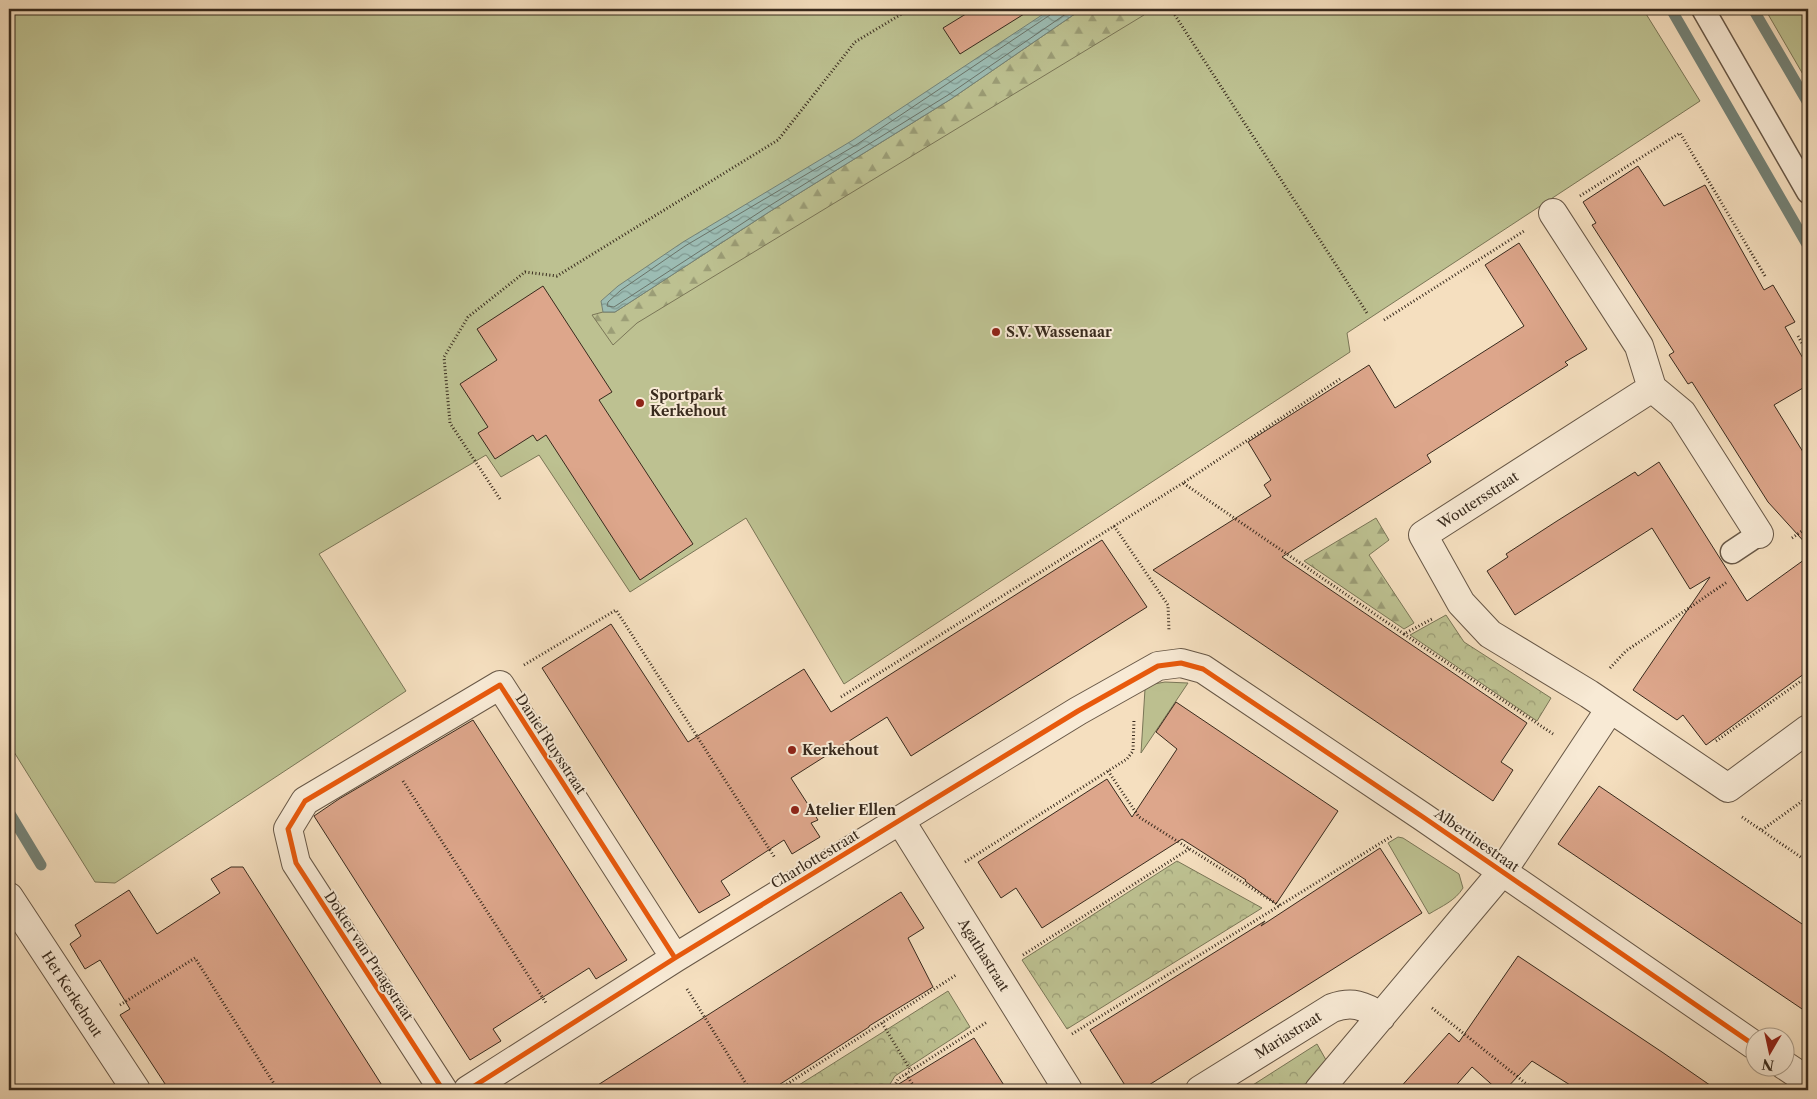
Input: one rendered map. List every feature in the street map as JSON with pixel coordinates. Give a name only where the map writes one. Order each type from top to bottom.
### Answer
[{"type":"street","points":[[1553,213],[1639,346],[1652,388],[1682,413],[1759,534]]},
{"type":"street","name":"Woutersstraat","points":[[1652,388],[1423,535],[1461,603],[1490,634],[1599,701],[1728,788]]},
{"type":"street","name":"Charlottestraat","points":[[468,1090],[672,959],[1078,711],[1158,666],[1175,663]]},
{"type":"street","name":"Albertinestraat","points":[[1175,663],[1203,669],[1423,817],[1744,1038]]},
{"type":"street","name":"Daniel Ruysstraat","points":[[288,829],[305,801],[500,685],[672,959]]},
{"type":"street","points":[[1319,1090],[1502,872],[1581,753],[1599,701]]},
{"type":"street","points":[[1728,788],[1808,729]]},
{"type":"street","name":"Agathastraat","points":[[900,820],[1068,1090]]},
{"type":"street","name":"Dokter van Praagstraat","points":[[288,829],[296,863],[442,1090]]},
{"type":"street","name":"Het Kerkehout","points":[[9,897],[136,1090]]},
{"type":"street","name":"Mariastraat","points":[[1200,1090],[1332,1008],[1349,1003],[1361,1005],[1381,1017]]},
{"type":"street","points":[[1794,1073],[1808,1082]]},
{"type":"lane","points":[[1703,9],[1808,192]]},
{"type":"lane","points":[[1732,552],[1759,534]]},
{"type":"path","points":[[500,499],[450,423],[444,357],[468,317],[525,272],[556,276],[778,140],[855,42],[910,9]]},
{"type":"path","points":[[1171,9],[1367,313]]},
{"type":"path","points":[[1798,336],[1808,354]]},
{"type":"path","points":[[842,697],[1183,483],[1340,378]]},
{"type":"path","points":[[1183,483],[1581,753]]},
{"type":"path","points":[[1114,526],[1168,605],[1175,663]]},
{"type":"path","points":[[1599,701],[1626,651],[1733,578]]},
{"type":"path","points":[[1404,634],[1461,603]]},
{"type":"path","points":[[500,685],[527,663],[616,610],[793,886]]},
{"type":"path","points":[[937,880],[1127,759],[1133,751],[1136,678]]},
{"type":"path","points":[[1688,761],[1801,681],[1808,682]]},
{"type":"path","points":[[385,753],[563,1029]]},
{"type":"path","points":[[1108,771],[1140,817],[1280,906]]},
{"type":"path","points":[[1728,788],[1720,801],[1808,862]]},
{"type":"path","points":[[1762,830],[1808,797]]},
{"type":"path","points":[[1044,1052],[1423,817]]},
{"type":"path","points":[[778,1090],[882,1023],[990,965],[1189,849]]},
{"type":"path","points":[[92,1024],[194,958],[278,1090]]},
{"type":"path","points":[[672,959],[750,1090]]},
{"type":"path","points":[[1406,987],[1533,1090]]},
{"type":"path","points":[[892,1090],[898,1079],[1014,1004]]},
{"type":"path","points":[[882,1023],[911,1070]]},
{"type":"path","points":[[906,1074],[916,1090]]},
{"type":"green space","name":"Sportpark Kerkehout","points":[[9,9],[1643,9],[1700,101],[1347,333],[1350,352],[844,684],[746,518],[630,592],[539,455],[501,477],[486,455],[319,554],[406,691],[115,883],[95,882],[9,744]]},
{"type":"green space","points":[[1082,9],[1140,9],[1144,15],[637,323],[613,345],[592,315],[603,312],[615,312],[769,212],[951,99]]},
{"type":"green space","points":[[1765,9],[1808,9],[1808,83]]},
{"type":"green space","points":[[1376,518],[1389,540],[1369,555],[1414,623],[1404,629],[1304,561]]},
{"type":"green space","points":[[1446,615],[1464,642],[1551,698],[1537,721],[1410,635]]},
{"type":"green space","points":[[1165,682],[1188,683],[1141,753],[1145,689],[1154,684]]},
{"type":"green space","points":[[1398,837],[1403,838],[1459,874],[1463,888],[1448,903],[1429,914],[1388,843]]},
{"type":"green space","points":[[1177,861],[1262,908],[1067,1029],[1022,960]]},
{"type":"green space","points":[[948,991],[970,1027],[895,1076],[887,1089],[791,1090]]},
{"type":"green space","points":[[1317,1044],[1330,1067],[1310,1090],[1245,1090]]},
{"type":"water","points":[[1051,9],[1082,9],[951,99],[769,212],[615,312],[603,312],[601,301],[618,286],[683,242],[853,140]]},
{"type":"building","points":[[974,9],[1032,9],[960,54],[943,28]]},
{"type":"building","points":[[1638,166],[1664,206],[1705,185],[1764,290],[1773,285],[1795,322],[1785,327],[1808,367],[1808,385],[1774,405],[1808,460],[1808,546],[1768,502],[1692,382],[1688,384],[1669,355],[1674,352],[1592,225],[1596,223],[1583,202]]},
{"type":"building","points":[[1519,243],[1587,349],[1565,362],[1568,365],[1427,455],[1431,462],[1282,557],[1527,723],[1501,762],[1513,770],[1493,801],[1153,570],[1271,496],[1264,485],[1271,480],[1248,442],[1369,365],[1395,408],[1524,326],[1485,265]]},
{"type":"building","points":[[543,286],[612,392],[599,400],[693,544],[640,580],[546,435],[537,441],[533,435],[495,459],[478,433],[488,427],[460,384],[497,360],[477,329]]},
{"type":"building","points":[[1659,462],[1747,601],[1808,557],[1808,671],[1706,745],[1683,715],[1677,720],[1633,690],[1710,577],[1690,589],[1652,528],[1515,615],[1487,571],[1508,557],[1506,554],[1557,521],[1635,472],[1638,476]]},
{"type":"building","points":[[1102,540],[1147,607],[911,756],[887,717],[791,778],[818,820],[811,823],[820,837],[792,854],[784,840],[721,881],[730,895],[699,913],[542,668],[611,624],[688,742],[804,669],[831,712]]},
{"type":"building","points":[[1176,702],[1338,811],[1276,904],[1246,880],[1182,839],[1042,928],[1016,888],[1001,898],[978,862],[1107,779],[1132,817],[1177,749],[1156,732]]},
{"type":"building","points":[[473,720],[627,960],[596,979],[589,968],[493,1029],[501,1041],[470,1060],[314,816],[339,799]]},
{"type":"building","points":[[1599,786],[1808,928],[1808,1013],[1558,844]]},
{"type":"building","points":[[1380,848],[1422,913],[1141,1090],[1128,1090],[1090,1030],[1265,921],[1261,926]]},
{"type":"building","points":[[231,867],[243,867],[385,1090],[169,1090],[120,1015],[130,1009],[100,960],[85,969],[70,944],[81,936],[75,925],[129,890],[157,934],[220,893],[211,879]]},
{"type":"building","points":[[901,892],[924,928],[908,938],[933,987],[771,1090],[590,1090]]},
{"type":"building","points":[[1518,956],[1717,1090],[1578,1090],[1532,1061],[1505,1090],[1498,1090],[1472,1067],[1452,1090],[1398,1090],[1449,1033],[1459,1042]]},
{"type":"building","points":[[974,1038],[1007,1090],[889,1090]]},
{"type":"waterway","points":[[1671,9],[1808,246]]},
{"type":"waterway","points":[[1753,9],[1808,103]]},
{"type":"waterway","points":[[9,812],[41,865]]},
{"type":"cycle path","points":[[468,1090],[675,958],[1078,711],[1158,666],[1181,663],[1203,669],[1423,817],[1744,1038]]},
{"type":"cycle path","points":[[443,1090],[296,863],[288,829],[305,801],[500,685],[675,958]]},
{"type":"place","name":"S.V. Wassenaar","points":[[996,332]]},
{"type":"place","name":"Sportpark Kerkehout","points":[[640,403]]},
{"type":"place","name":"Kerkehout","points":[[792,750]]},
{"type":"place","name":"Atelier Ellen","points":[[795,810]]}]
